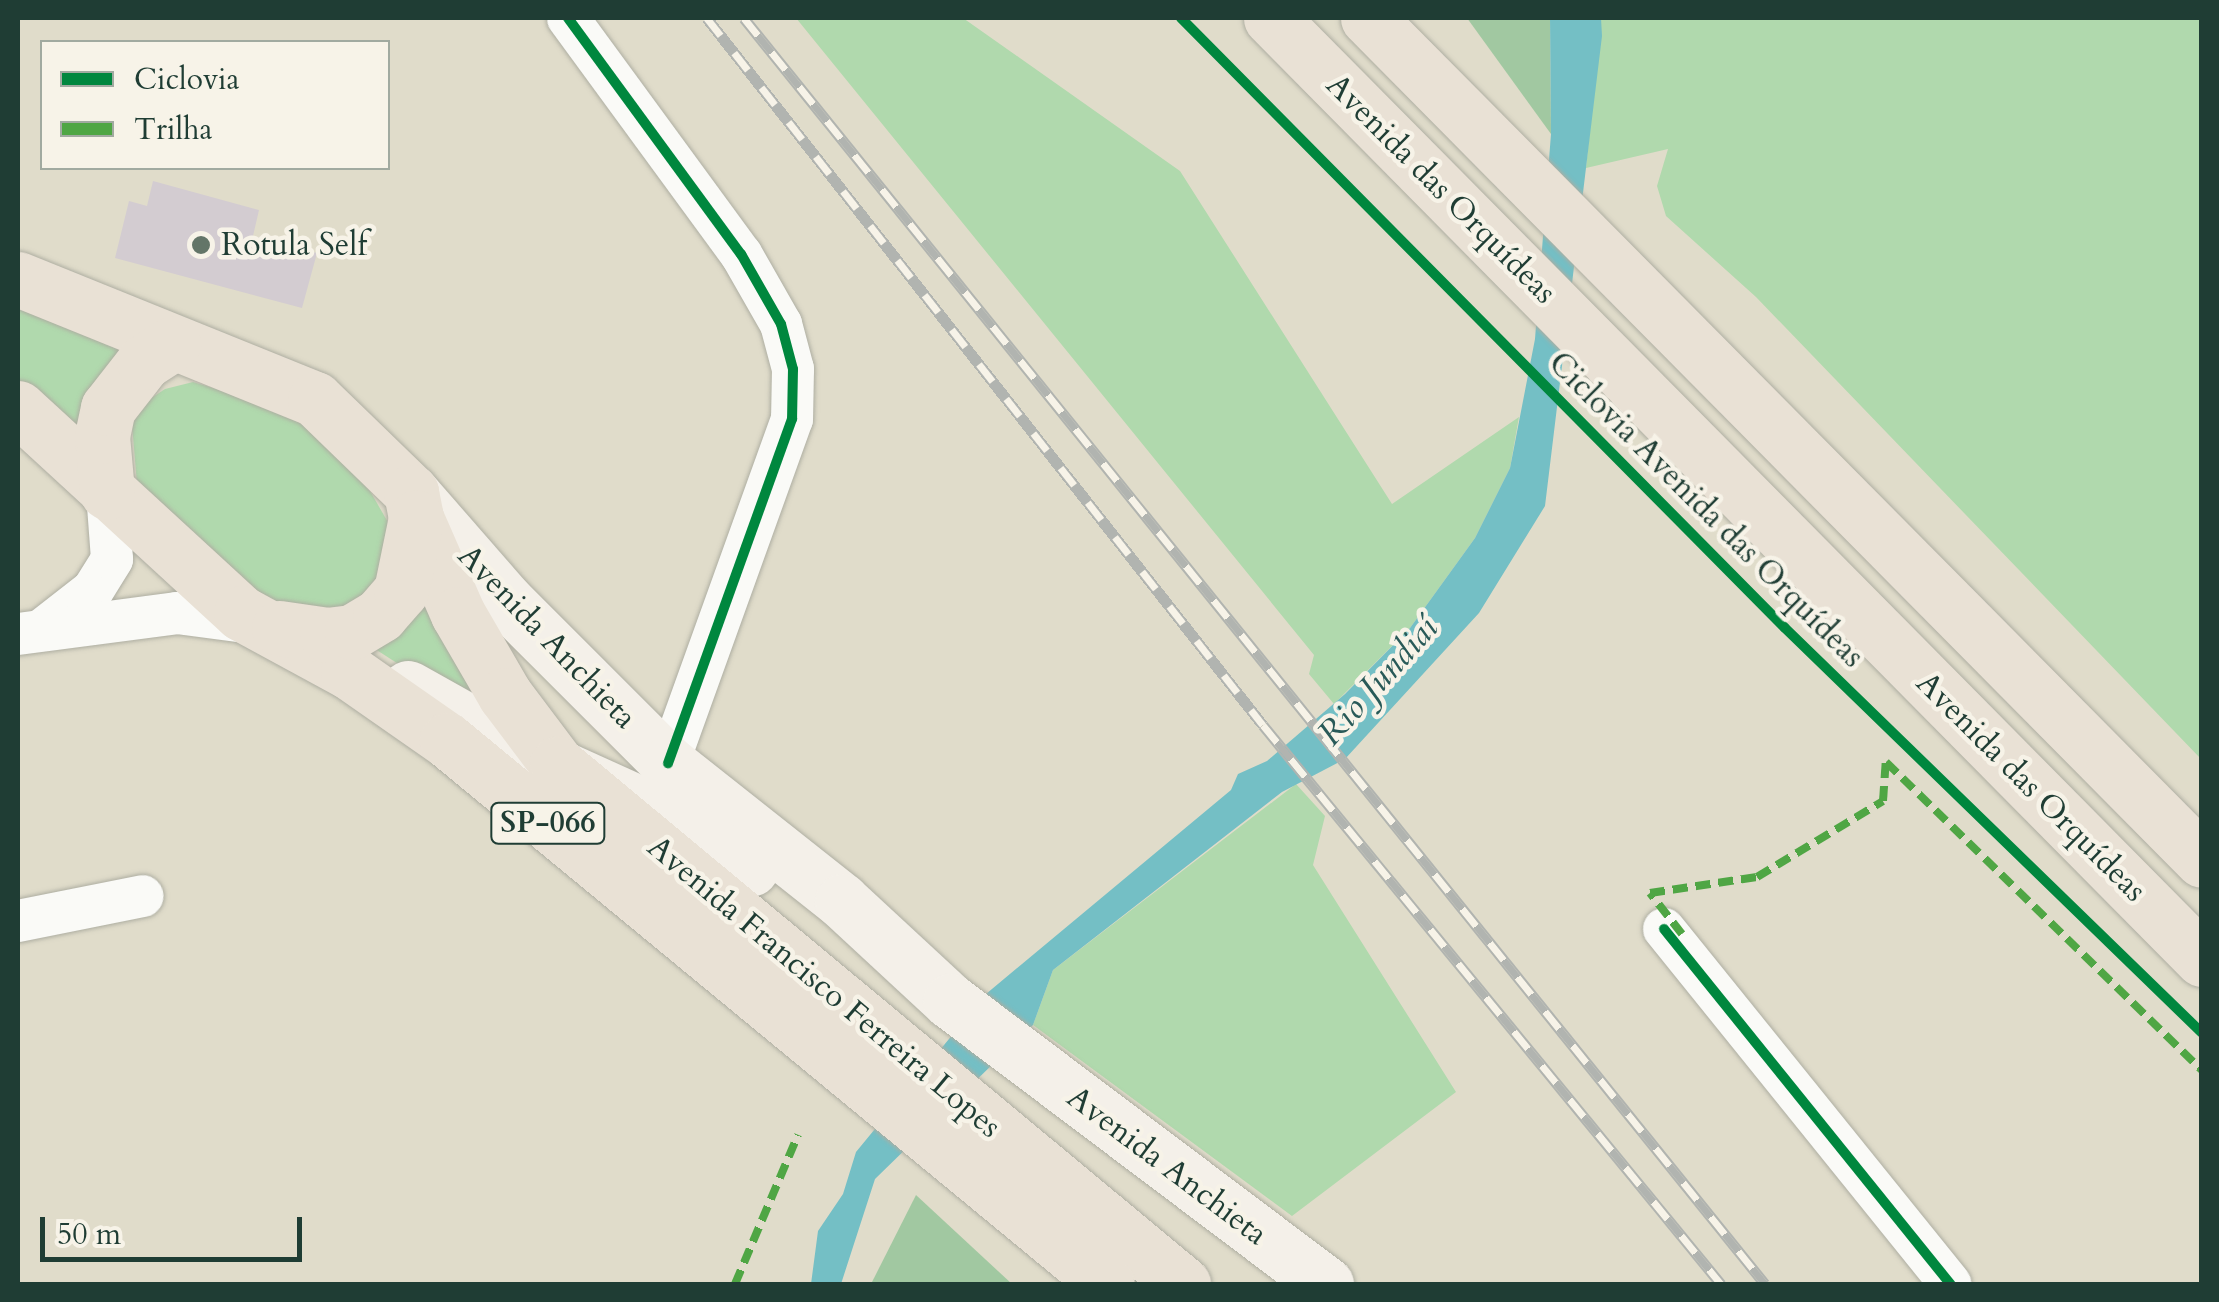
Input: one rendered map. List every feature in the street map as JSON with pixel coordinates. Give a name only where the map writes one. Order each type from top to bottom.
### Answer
[{"type":"main road","name":"Avenida das Orquídeas","points":[[1271,18],[2202,958]]},
{"type":"main road","points":[[1368,18],[2202,860]]},
{"type":"main road","name":"SP-066","points":[[18,279],[173,343]]},
{"type":"main road","points":[[107,492],[102,436],[108,408],[133,374],[173,343]]},
{"type":"main road","name":"Avenida Francisco Ferreira Lopes","points":[[173,343],[315,399],[414,505],[468,630],[557,764],[827,1023]]},
{"type":"main road","name":"SP-066","points":[[18,408],[107,492]]},
{"type":"main road","name":"Avenida Francisco Ferreira Lopes","points":[[107,492],[261,624],[348,671],[447,740],[827,1023],[1025,1182],[1183,1284]]},
{"type":"main road","name":"Avenida Anchieta","points":[[414,505],[668,763],[842,901],[932,986]]},
{"type":"main road","points":[[261,624],[327,636],[352,632],[380,615],[401,591],[414,505]]},
{"type":"main road","name":"Avenida Anchieta","points":[[348,671],[418,692],[667,816],[932,986],[1326,1284]]},
{"type":"main road","name":"Avenida Francisco Ferreira Lopes","points":[[1025,1182],[1107,1284]]},
{"type":"street","points":[[568,18],[742,254],[781,324],[793,369],[792,419],[668,763]]},
{"type":"street","points":[[30,632],[93,590],[112,560],[107,492]]},
{"type":"street","points":[[30,632],[177,613],[261,624]]},
{"type":"street","points":[[18,921],[143,896]]},
{"type":"street","points":[[1664,930],[1950,1284]]},
{"type":"green space","points":[[796,18],[963,18],[1180,171],[1392,504],[1519,417],[1510,468],[1475,538],[1410,628],[1334,704],[1309,674],[1314,655]]},
{"type":"green space","points":[[1467,18],[1550,18],[1551,134]]},
{"type":"green space","points":[[1601,18],[2201,18],[2201,759],[1756,297],[1666,216],[1657,186],[1668,149],[1586,168]]},
{"type":"green space","points":[[18,307],[129,352],[84,447],[18,380]]},
{"type":"green space","points":[[193,382],[265,403],[310,429],[370,491],[389,524],[396,554],[346,615],[279,611],[137,484],[132,425],[144,403],[165,389]]},
{"type":"green space","points":[[425,596],[490,723],[372,647]]},
{"type":"green space","points":[[1296,784],[1325,816],[1313,865],[1456,1092],[1292,1216],[1033,1025],[1053,970]]},
{"type":"green space","points":[[916,1195],[1012,1284],[871,1284]]},
{"type":"water","name":"Rio Jundiaí","points":[[1550,18],[1601,18],[1602,36],[1545,506],[1479,613],[1345,759],[1282,792],[1053,970],[1033,1025],[875,1179],[841,1284],[811,1284],[818,1231],[843,1194],[856,1152],[986,994],[1231,790],[1238,774],[1267,761],[1345,694],[1410,628],[1475,538],[1510,468],[1535,339],[1551,134]]},
{"type":"building","name":"Rotula Self","points":[[153,181],[259,210],[253,236],[317,253],[302,308],[115,258],[129,201],[147,206]]},
{"type":"railway","points":[[707,18],[1263,725],[1721,1284]]},
{"type":"railway","points":[[744,18],[1765,1284]]},
{"type":"marked path","points":[[1682,934],[1650,893],[1757,877],[1883,801],[1886,762],[2202,1070]]},
{"type":"marked path","points":[[735,1284],[798,1135]]},
{"type":"cycle path","points":[[568,18],[741,254],[781,324],[793,369],[792,419],[668,763]]},
{"type":"cycle path","name":"Ciclovia Avenida das Orquídeas","points":[[1181,18],[1785,628],[2202,1033]]},
{"type":"cycle path","points":[[1664,929],[1950,1284]]},
{"type":"place","name":"Rotula Self","points":[[201,245]]}]
